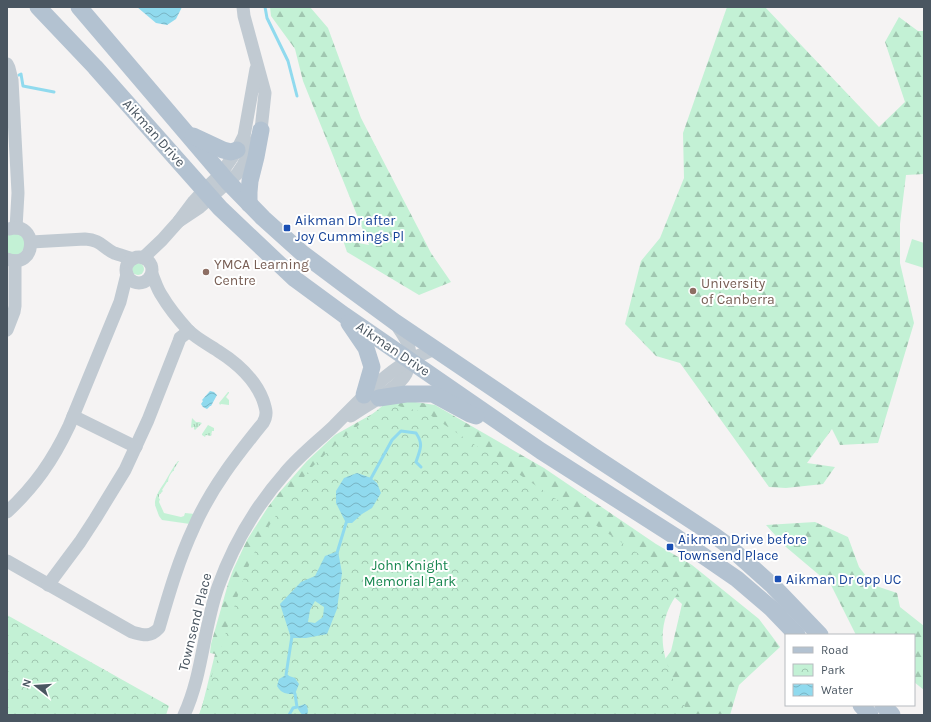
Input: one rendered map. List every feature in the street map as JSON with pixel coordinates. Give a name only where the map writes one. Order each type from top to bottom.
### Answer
[{"type":"main road","name":"Aikman Drive","points":[[38,7],[95,67],[207,194],[241,229],[295,279],[344,315],[541,451],[737,579],[772,609],[796,634]]},
{"type":"main road","name":"Aikman Drive","points":[[80,7],[225,178],[249,204],[302,253],[395,322],[720,540],[773,586],[819,634]]},
{"type":"main road","points":[[249,204],[250,181],[261,130]]},
{"type":"main road","points":[[187,134],[223,150],[231,152],[237,150]]},
{"type":"main road","points":[[344,315],[366,348],[372,367],[372,397],[406,394],[433,394],[470,414],[503,424]]},
{"type":"main road","points":[[862,706],[870,715]]},
{"type":"main road","points":[[884,706],[892,715]]},
{"type":"street","points":[[7,512],[31,488],[60,444],[120,302],[139,271],[194,201],[207,194],[225,178],[237,174],[261,130],[265,93],[244,16],[243,7]]},
{"type":"street","points":[[225,178],[244,136],[258,63]]},
{"type":"street","points":[[7,64],[12,80],[18,193],[11,229],[21,229],[26,232],[30,237],[31,242],[30,252],[27,256],[23,259],[11,260],[15,306],[7,330]]},
{"type":"street","points":[[7,562],[132,632],[149,635],[155,632],[159,628],[184,549],[202,511],[228,468],[264,423],[267,416],[265,406],[257,387],[242,370],[226,356],[206,344],[189,331],[139,271],[114,252],[92,239],[31,242]]},
{"type":"street","points":[[395,322],[408,345],[410,360],[435,349]]},
{"type":"street","points":[[48,585],[80,542],[124,470],[148,420],[179,341],[189,331]]},
{"type":"street","name":"Townsend Place","points":[[184,715],[197,680],[218,588],[240,535],[262,501],[284,473],[331,428],[372,397],[398,384],[406,376],[410,360]]},
{"type":"street","points":[[73,416],[136,447]]},
{"type":"green space","points":[[270,7],[310,7],[328,28],[361,118],[431,253],[451,282],[419,295],[347,252],[343,240],[369,245],[303,81],[295,49],[271,16]]},
{"type":"green space","points":[[727,7],[765,7],[879,127],[905,102],[885,42],[899,17],[918,31],[924,31],[924,174],[906,175],[900,224],[900,263],[914,323],[878,443],[840,445],[832,429],[807,463],[835,467],[823,484],[786,488],[769,487],[680,363],[656,356],[625,324],[641,261],[660,238],[684,178],[683,133]]},
{"type":"green space","points":[[21,234],[27,244],[19,256],[7,254],[7,235]]},
{"type":"green space","points":[[912,239],[924,243],[924,268],[905,262]]},
{"type":"green space","points":[[138,263],[142,265],[144,269],[142,273],[138,275],[134,273],[132,269],[134,265]]},
{"type":"green space","points":[[228,392],[229,393],[226,397],[229,400],[229,405],[220,405],[219,403]]},
{"type":"green space","name":"John Knight Memorial Park","points":[[402,400],[435,405],[544,468],[656,544],[692,565],[759,619],[780,647],[739,685],[730,715],[669,715],[651,678],[671,651],[682,604],[670,593],[591,715],[199,715],[215,654],[210,653],[211,644],[228,584],[247,540],[268,507],[307,461],[335,435],[390,404]]},
{"type":"green space","name":"John Knight Memorial Park","points":[[386,403],[427,413],[684,584],[667,613],[663,627],[663,640],[664,653],[672,678],[688,715],[199,715],[242,583],[253,555],[267,529],[290,494],[313,466],[338,442]]},
{"type":"green space","points":[[192,418],[196,422],[202,423],[195,430],[194,427],[191,427]]},
{"type":"green space","points":[[208,425],[214,428],[214,431],[212,431],[211,436],[206,435],[205,437],[202,434]]},
{"type":"green space","points":[[178,461],[174,471],[169,476],[168,482],[162,490],[163,491],[159,495],[159,499],[155,505],[159,492]]},
{"type":"green space","points":[[158,498],[160,499],[159,502],[164,513],[181,517],[184,516],[185,513],[195,514],[190,524],[162,520],[155,505]]},
{"type":"green space","points":[[815,522],[848,537],[859,567],[873,585],[897,593],[900,607],[924,626],[924,690],[915,683],[915,634],[856,634],[831,585],[786,547],[766,525]]},
{"type":"green space","points":[[7,615],[169,706],[166,715],[7,715]]},
{"type":"water","points":[[137,7],[182,7],[176,19],[167,25],[156,23]]},
{"type":"water","points":[[210,391],[217,395],[211,406],[207,409],[201,404],[203,401],[202,400]]},
{"type":"water","points":[[357,473],[371,478],[377,483],[381,493],[372,508],[352,523],[346,523],[336,503],[336,491],[344,478]]},
{"type":"water","points":[[338,551],[342,573],[337,609],[327,634],[306,638],[291,638],[280,604],[301,582],[315,576],[325,556]],"holes":[[[315,601],[324,607],[323,617],[315,623],[308,622],[310,610]]]},
{"type":"water","points":[[286,675],[295,678],[299,684],[295,694],[284,693],[277,686],[279,679]]},
{"type":"water","points":[[305,704],[308,711],[307,715],[302,714],[297,707]]},
{"type":"waterway","points":[[265,7],[267,18],[288,61],[297,96]]},
{"type":"waterway","points":[[19,75],[21,74],[23,86],[54,92]]},
{"type":"waterway","points":[[369,482],[392,440],[401,431],[416,433],[421,444],[416,462],[421,467]]},
{"type":"waterway","points":[[337,553],[347,520]]},
{"type":"waterway","points":[[288,677],[286,675],[292,636]]},
{"type":"waterway","points":[[289,715],[293,708],[297,707],[294,692]]},
{"type":"place","name":"Aikman Dr after Joy Cummings Pl","points":[[287,228]]},
{"type":"place","name":"YMCA Learning Centre","points":[[206,272]]},
{"type":"place","name":"University of Canberra","points":[[693,291]]},
{"type":"place","name":"Aikman Drive before Townsend Place","points":[[670,547]]},
{"type":"place","name":"Aikman Dr opp UC","points":[[778,579]]}]
